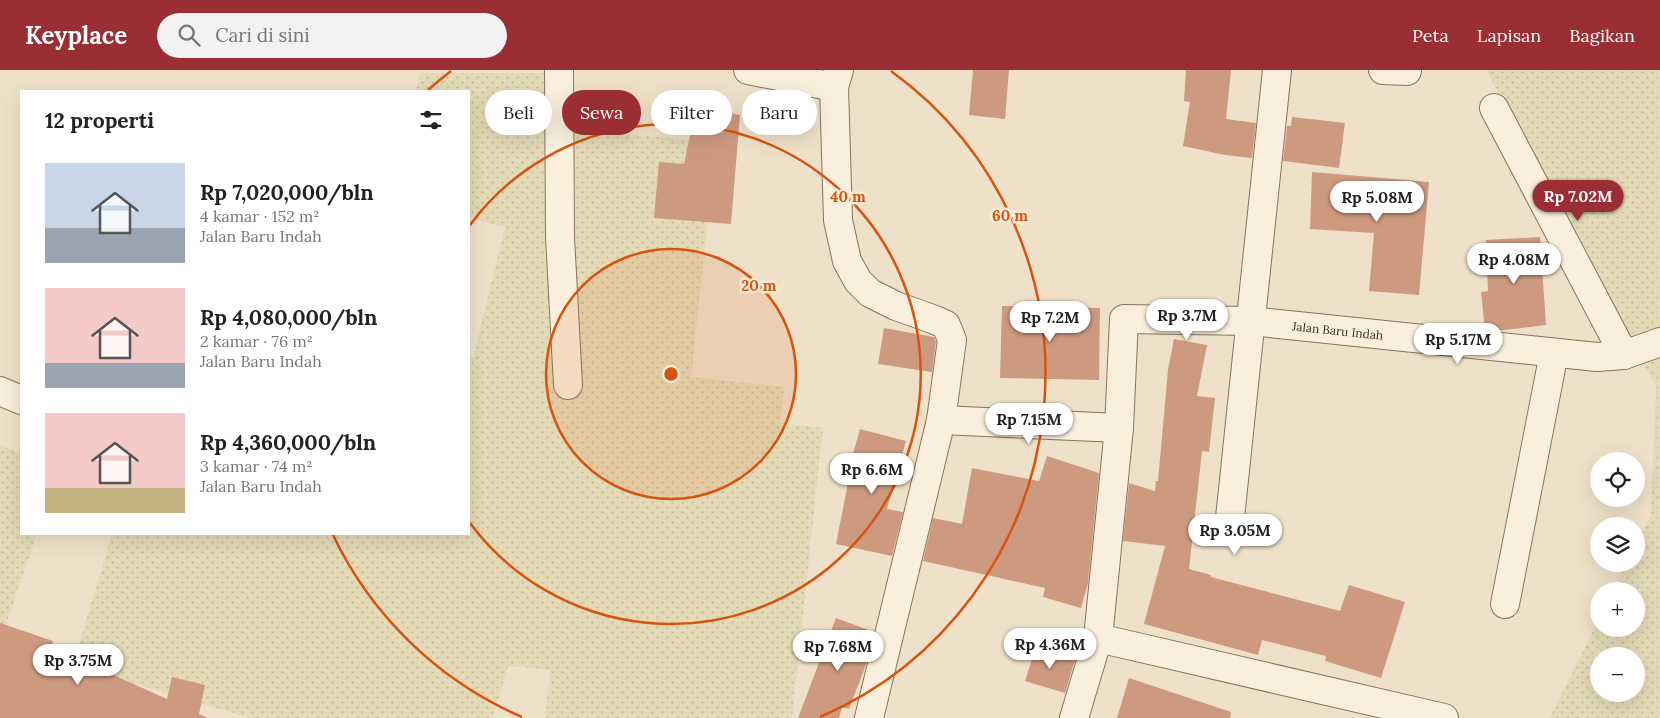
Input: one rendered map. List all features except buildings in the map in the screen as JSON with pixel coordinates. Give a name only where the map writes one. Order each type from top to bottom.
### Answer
[{"type":"street","points":[[559,70],[560,237],[568,385]]},
{"type":"street","points":[[748,70],[836,78],[838,220],[847,261],[858,281],[870,293],[896,306],[946,325],[952,340],[942,420],[869,718]]},
{"type":"street","points":[[1230,518],[1277,70]]},
{"type":"street","points":[[1494,108],[1624,355]]},
{"type":"street","name":"Jalan Baru Indah","points":[[1119,428],[1124,319],[1250,321],[1597,357],[1624,355],[1660,342]]},
{"type":"street","points":[[1505,604],[1554,353]]},
{"type":"street","points":[[0,391],[20,400]]},
{"type":"street","points":[[942,420],[1119,428],[1098,638],[1074,718]]},
{"type":"street","points":[[1098,638],[1444,718]]},
{"type":"shaded area","points":[[1486,70],[1660,70],[1660,718],[1550,718],[1590,637],[1645,637],[1645,582],[1617,582],[1622,572],[1645,572],[1645,527],[1651,515],[1656,387]]},
{"type":"shaded area","points":[[420,73],[547,73],[545,90],[485,90],[485,135],[552,135],[552,126],[562,127],[562,135],[639,135],[716,143],[691,377],[784,387],[780,423],[823,428],[792,718],[545,718],[550,670],[508,666],[493,718],[250,718],[73,665],[112,535],[470,535],[470,357],[473,358],[505,227],[470,218],[470,90],[416,90]]},
{"type":"shaded area","points":[[0,445],[20,454],[20,535],[37,535],[0,642]]}]
